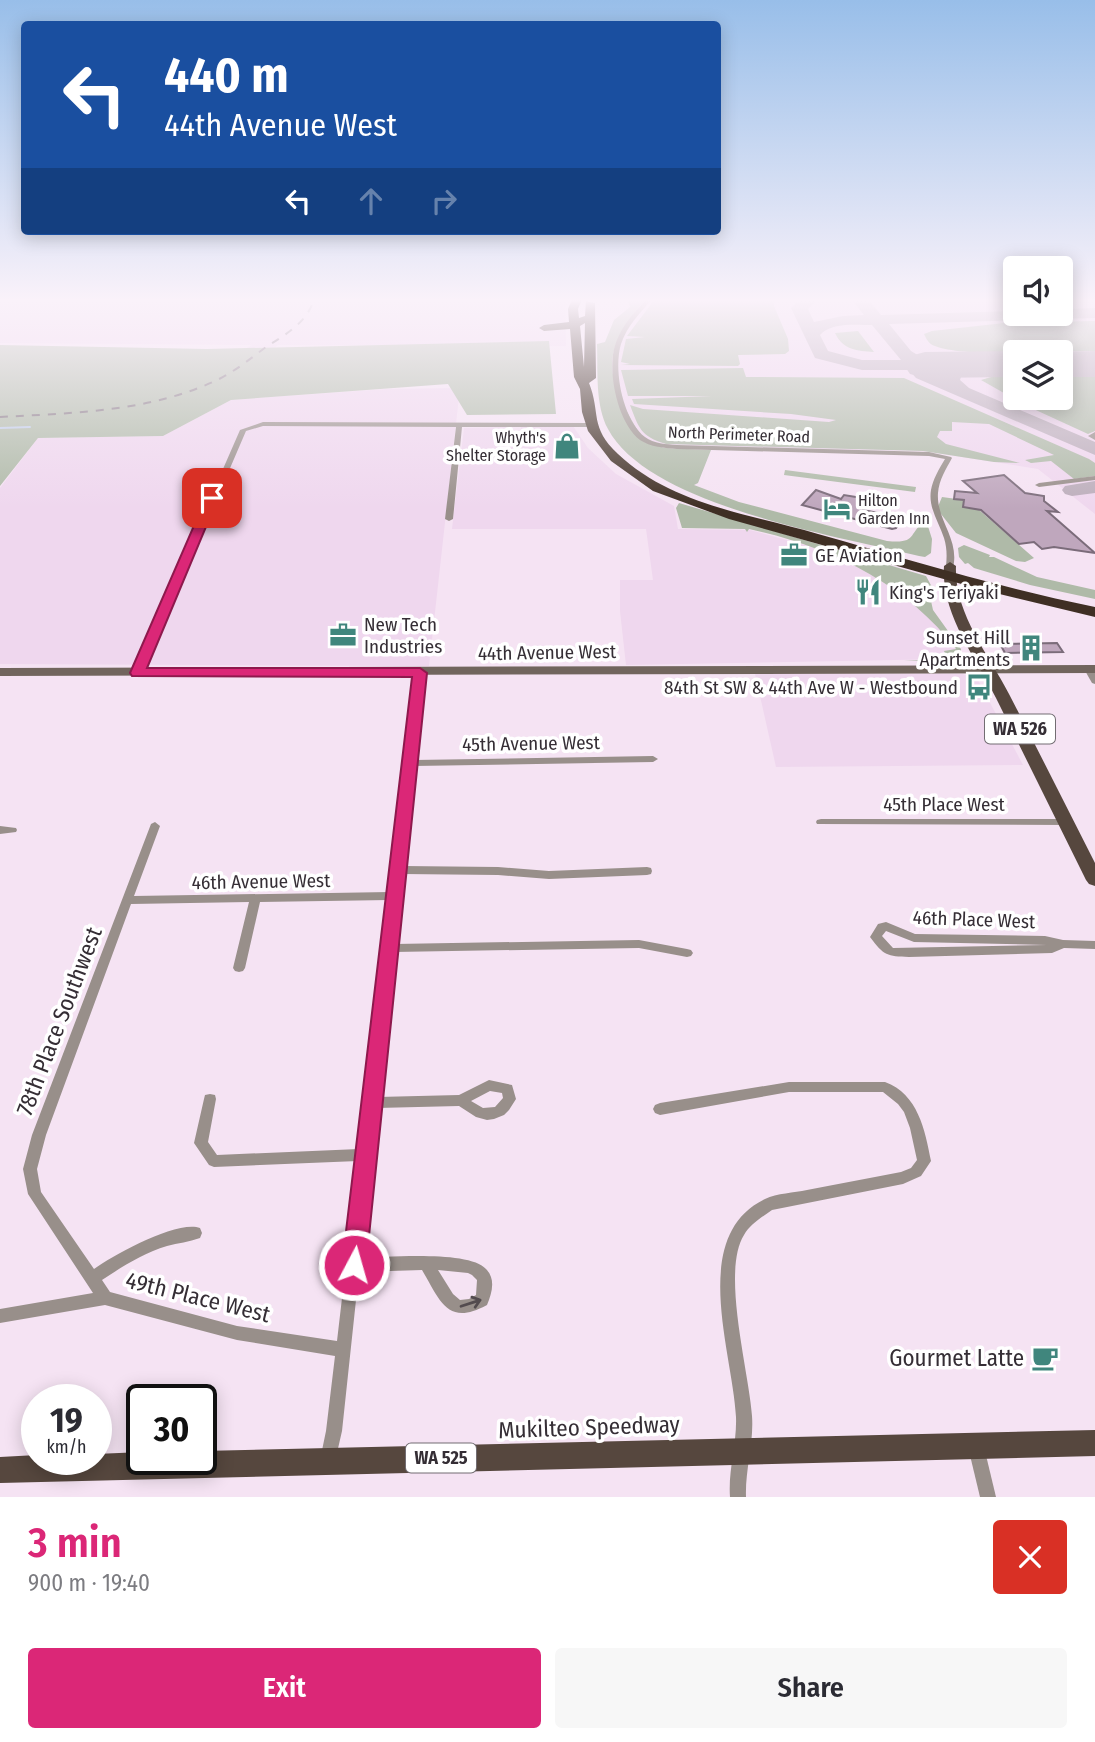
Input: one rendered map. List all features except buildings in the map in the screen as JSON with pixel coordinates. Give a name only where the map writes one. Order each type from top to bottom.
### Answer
[{"type":"highway","points":[[579,369],[580,377],[585,383],[591,425],[603,444],[616,459],[670,493],[727,514],[1095,612]]},
{"type":"highway","points":[[585,383],[590,377],[590,369]]},
{"type":"highway","points":[[949,572],[1095,603]]},
{"type":"main road","name":"WA 526","points":[[949,572],[960,619],[989,669],[1095,880]]},
{"type":"main road","name":"Mukilteo Speedway","points":[[0,1471],[328,1460],[1095,1443]]},
{"type":"street","name":"North Perimeter Road","points":[[615,369],[616,382],[628,415],[637,433],[648,441],[677,447],[918,453],[949,458],[939,472],[933,502],[950,544],[949,572]]},
{"type":"street","points":[[138,673],[240,434],[248,427],[262,424],[591,425]]},
{"type":"street","points":[[449,519],[459,425]]},
{"type":"street","points":[[1039,485],[1095,478]]},
{"type":"street","name":"44th Avenue West","points":[[0,672],[420,673],[989,669],[1093,673]]},
{"type":"street","points":[[328,1460],[354,1265],[420,673]]},
{"type":"street","name":"45th Avenue West","points":[[410,763],[653,759]]},
{"type":"street","name":"45th Place West","points":[[821,822],[1066,822]]},
{"type":"street","name":"78th Place Southwest","points":[[105,1298],[35,1194],[30,1169],[38,1135],[155,827]]},
{"type":"street","points":[[0,830],[12,830]]},
{"type":"street","points":[[398,870],[498,871],[549,875],[647,871]]},
{"type":"street","name":"46th Avenue West","points":[[128,900],[395,895]]},
{"type":"street","points":[[239,968],[255,899]]},
{"type":"street","name":"46th Place West","points":[[1063,944],[1052,949],[909,953],[890,951],[876,937],[881,928],[886,926],[914,938],[1045,940],[1063,944],[1095,945]]},
{"type":"street","points":[[389,948],[639,944],[687,953]]},
{"type":"street","points":[[660,1109],[789,1087],[885,1087],[897,1092],[904,1099],[922,1146],[924,1161],[916,1172],[903,1178],[769,1204],[751,1216],[736,1234],[728,1255],[728,1283],[744,1418],[738,1497]]},
{"type":"street","points":[[210,1099],[201,1143],[214,1161],[366,1155]]},
{"type":"street","points":[[373,1102],[461,1100]]},
{"type":"street","points":[[93,1278],[126,1254],[175,1236],[195,1233]]},
{"type":"street","points":[[354,1265],[426,1264]]},
{"type":"street","name":"49th Place West","points":[[0,1316],[105,1298],[237,1333],[344,1350]]},
{"type":"street","points":[[976,1447],[988,1497]]},
{"type":"shaded area","points":[[212,369],[243,369],[205,373]]},
{"type":"shaded area","points":[[615,369],[1003,369],[1003,410],[1073,410],[1073,369],[1095,369],[1095,514],[1038,469],[924,451],[720,448],[657,444],[637,433],[621,399]]},
{"type":"shaded area","points":[[460,388],[429,666],[0,664],[0,488],[38,438],[163,436],[231,400],[386,389]]},
{"type":"shaded area","points":[[521,426],[573,426],[588,448],[616,474],[674,506],[678,529],[750,530],[812,547],[852,563],[917,604],[941,627],[956,650],[948,659],[626,665],[620,611],[620,580],[653,580],[646,529],[452,529],[464,428],[511,427],[511,431],[521,431]]},
{"type":"shaded area","points":[[755,674],[963,674],[978,680],[1023,765],[776,767]]},
{"type":"green space","points":[[0,369],[552,369],[556,414],[467,415],[448,384],[231,400],[163,436],[38,438],[0,486]]},
{"type":"green space","points":[[597,369],[612,369],[622,402],[644,442],[665,448],[711,450],[698,483],[694,485],[739,502],[887,541],[908,539],[926,520],[932,539],[931,553],[925,557],[919,556],[748,514],[703,498],[662,479],[630,456],[608,429],[601,409]]},
{"type":"green space","points":[[743,369],[746,377],[904,378],[1089,459],[1095,463],[1095,476],[1074,479],[1051,461],[1031,463],[1025,460],[1054,455],[989,424],[952,422],[952,431],[940,431],[937,437],[946,444],[1020,463],[994,462],[923,451],[666,444],[651,438],[642,430],[630,405],[643,409],[829,422],[836,420],[791,414],[634,404],[632,399],[712,396],[628,396],[621,370]]},
{"type":"green space","points":[[1095,376],[1095,431],[1088,434],[1036,410],[1073,410],[1073,377]]},
{"type":"green space","points":[[1003,377],[1003,392],[981,380]]},
{"type":"green space","points":[[785,470],[916,487],[915,492],[784,475]]},
{"type":"green space","points":[[942,497],[964,500],[963,507],[978,509],[1034,558],[1025,562],[1016,561],[956,533],[937,509]]},
{"type":"green space","points":[[679,503],[926,576],[933,589],[929,592],[933,610],[961,649],[961,656],[949,661],[904,661],[947,659],[944,651],[956,649],[914,605],[864,571],[836,557],[779,536],[749,529],[747,532],[745,529],[682,528],[676,508]]},
{"type":"green space","points":[[964,545],[1037,577],[1095,590],[1095,599],[1030,585],[974,568],[959,557],[958,548]]},
{"type":"waterway","points":[[0,428],[30,427]]},
{"type":"taxiway","points":[[918,369],[922,374],[1095,449]]},
{"type":"taxiway","points":[[962,391],[951,382],[952,374],[968,369]]},
{"type":"taxiway","points":[[1072,490],[1095,487]]},
{"type":"railway","points":[[0,417],[138,405],[191,391],[236,369]]},
{"type":"place","name":"Whyth's Shelter Storage","points":[[567,446]]},
{"type":"place","name":"Hilton Garden Inn","points":[[837,509]]},
{"type":"place","name":"GE Aviation","points":[[794,555]]},
{"type":"place","name":"King's Teriyaki","points":[[868,592]]},
{"type":"place","name":"New Tech Industries","points":[[343,635]]},
{"type":"place","name":"Sunset Hill Apartments","points":[[1031,648]]},
{"type":"place","name":"84th St SW & 44th Ave W - Westbound","points":[[979,687]]},
{"type":"place","name":"Gourmet Latte","points":[[1045,1358]]},
{"type":"route","points":[[212,498],[138,673],[420,673],[354,1265]]}]
